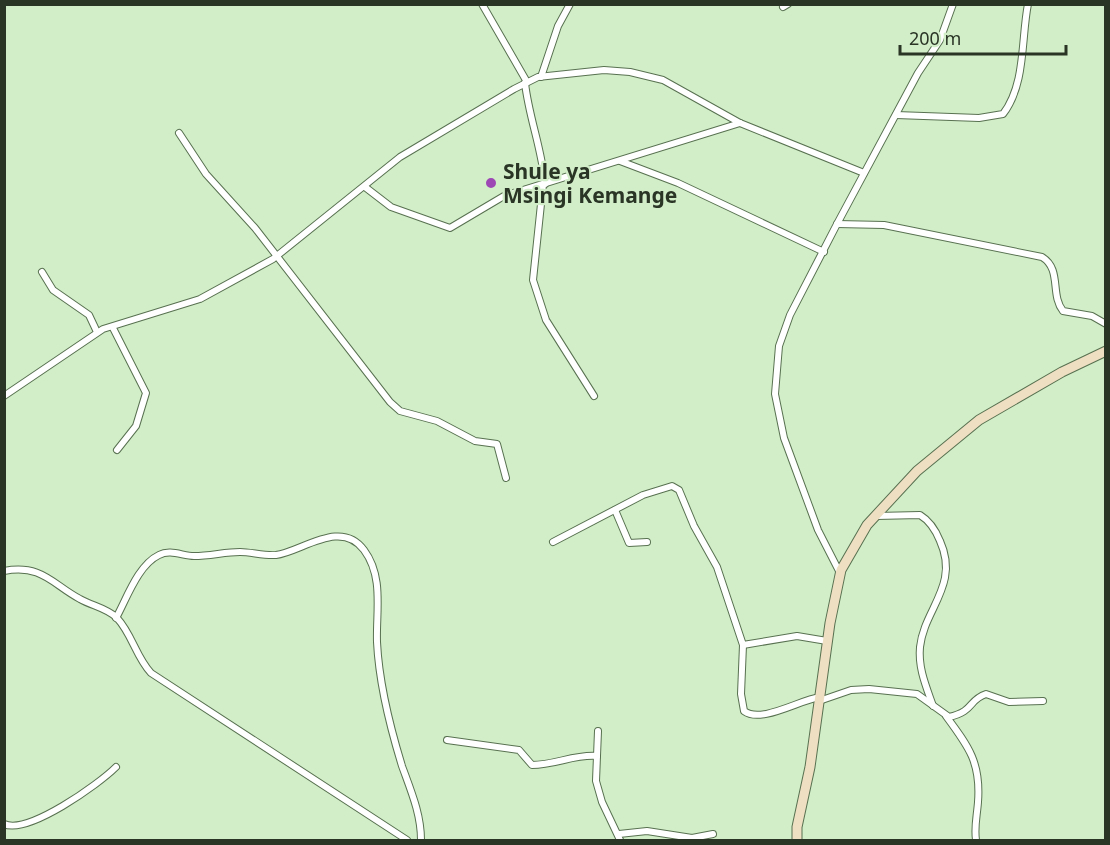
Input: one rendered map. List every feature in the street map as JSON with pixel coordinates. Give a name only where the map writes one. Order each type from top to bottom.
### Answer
[{"type":"main road","points":[[797,840],[797,827],[810,767],[827,641],[840,574],[867,525],[917,471],[979,420],[1062,372],[1106,351]]},
{"type":"street","points":[[482,4],[526,83],[527,107],[541,151],[544,184],[532,280],[546,320],[594,396]]},
{"type":"street","points":[[542,77],[558,26],[570,4]]},
{"type":"street","points":[[840,574],[818,530],[784,438],[775,394],[779,346],[790,315],[837,224],[940,40],[953,4]]},
{"type":"street","points":[[896,115],[979,118],[1004,114],[1014,94],[1024,44],[1028,4]]},
{"type":"street","points":[[4,396],[97,333],[200,299],[276,257],[407,152],[526,83],[542,77],[603,70],[630,72],[663,80],[740,123],[864,173]]},
{"type":"street","points":[[365,187],[391,207],[450,228],[504,196],[740,123]]},
{"type":"street","points":[[179,132],[201,168],[255,228],[390,402],[400,411],[437,421],[476,441],[497,444],[506,478]]},
{"type":"street","points":[[620,161],[678,183],[824,252]]},
{"type":"street","points":[[837,224],[884,225],[1042,257],[1049,261],[1055,274],[1055,299],[1063,311],[1092,316],[1106,324]]},
{"type":"street","points":[[42,272],[53,290],[90,315],[97,333]]},
{"type":"street","points":[[113,328],[147,393],[136,426],[117,450]]},
{"type":"street","points":[[553,542],[666,486],[679,490],[694,526],[717,567],[743,645],[741,694],[744,711],[748,714],[769,714],[799,702],[869,688],[917,694],[946,716],[977,763],[979,782],[976,840]]},
{"type":"street","points":[[615,510],[629,543],[647,542]]},
{"type":"street","points":[[876,516],[920,515],[932,527],[945,553],[944,581],[920,644],[919,663],[933,706]]},
{"type":"street","points":[[116,618],[143,567],[159,555],[170,552],[192,556],[240,552],[275,555],[316,539],[334,537],[349,540],[363,547],[372,562],[377,586],[379,614],[377,640],[381,673],[396,744],[421,823],[421,840]]},
{"type":"street","points":[[4,572],[21,570],[45,574],[80,599],[108,611],[129,636],[137,656],[151,673],[407,840]]},
{"type":"street","points":[[743,645],[797,636],[827,641]]},
{"type":"street","points":[[946,716],[967,711],[976,699],[986,694],[1009,702],[1043,701]]},
{"type":"street","points":[[598,731],[597,781],[602,802],[620,837],[647,831],[682,837],[713,834]]},
{"type":"street","points":[[447,740],[519,750],[528,765],[563,762],[580,756],[597,756]]},
{"type":"street","points":[[4,825],[16,826],[46,815],[102,782],[116,767]]},
{"type":"place","name":"Shule ya Msingi Kemange","points":[[491,183]]}]
